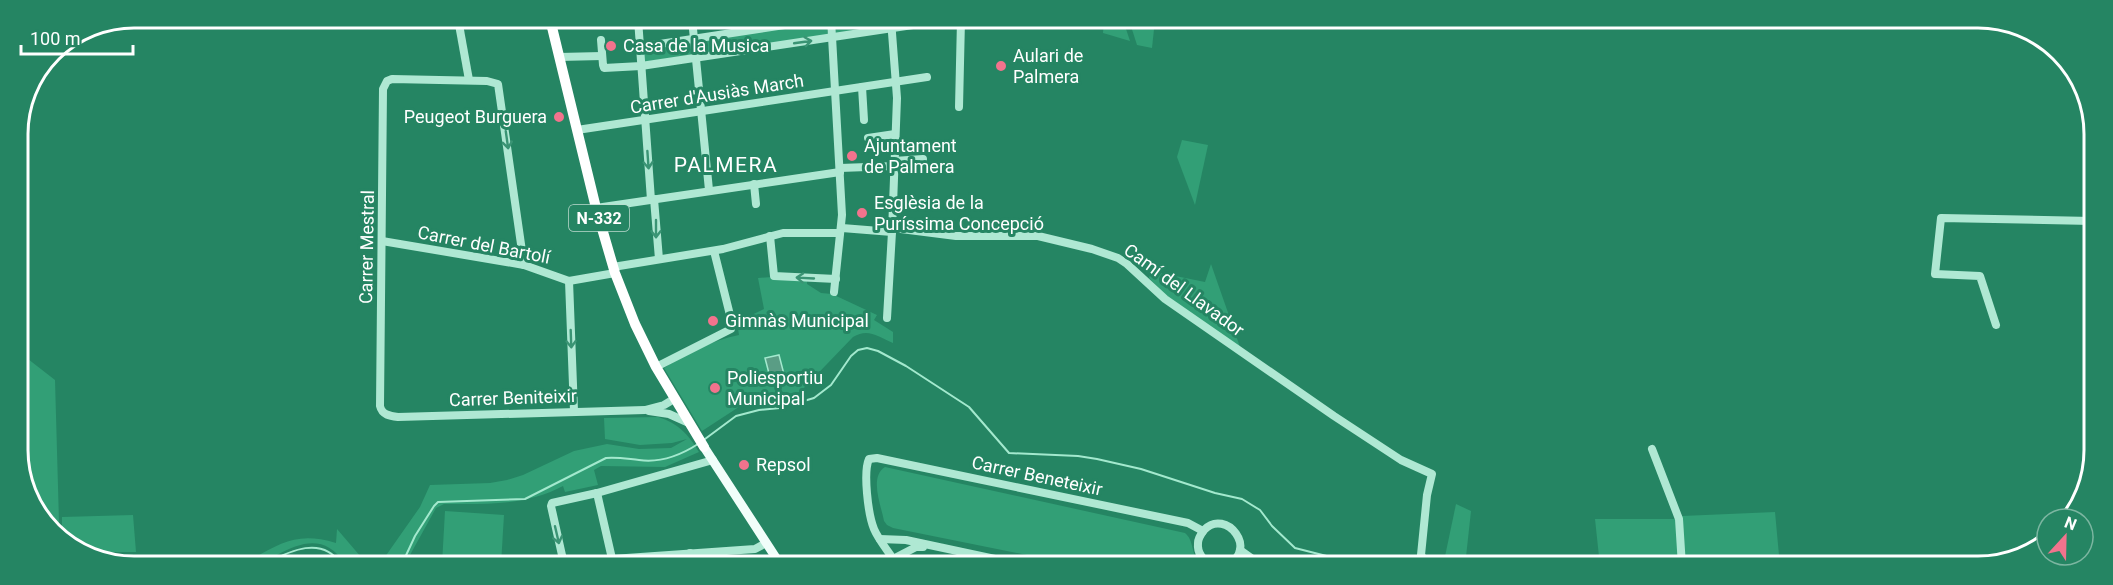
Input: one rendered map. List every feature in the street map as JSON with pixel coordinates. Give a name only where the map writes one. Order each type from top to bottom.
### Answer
[{"type":"highway","name":"N-332","points":[[552,28],[596,208],[614,270],[635,324],[656,367],[704,447]]},
{"type":"main road","points":[[704,447],[775,556]]},
{"type":"street","points":[[460,28],[469,80],[497,83],[501,97],[524,265]]},
{"type":"street","points":[[639,28],[645,121],[659,259]]},
{"type":"street","points":[[693,28],[709,190]]},
{"type":"street","points":[[640,47],[766,28]]},
{"type":"street","points":[[831,28],[840,170],[841,231],[834,292]]},
{"type":"street","points":[[601,40],[604,68],[641,66],[832,38],[874,28]]},
{"type":"street","points":[[886,318],[892,230],[897,82],[891,28]]},
{"type":"street","points":[[959,107],[961,28]]},
{"type":"street","points":[[559,57],[602,56]]},
{"type":"street","name":"Carrer d'Ausiàs March","points":[[577,130],[927,77]]},
{"type":"street","name":"Carrer Mestral","points":[[383,412],[380,406],[383,89],[385,82],[392,79],[469,80]]},
{"type":"street","points":[[862,87],[864,120]]},
{"type":"street","points":[[868,138],[895,134]]},
{"type":"street","points":[[596,208],[923,159]]},
{"type":"street","points":[[753,184],[756,204]]},
{"type":"street","points":[[1996,325],[1980,276],[1935,274],[1941,218],[2084,221]]},
{"type":"street","name":"Camí del Llavador","points":[[770,236],[799,232],[892,230],[956,236],[1038,236],[1109,254],[1127,264],[1165,299],[1334,416],[1401,460],[1432,474],[1427,495],[1422,556]]},
{"type":"street","points":[[770,236],[774,276],[836,279]]},
{"type":"street","name":"Carrer del Bartolí","points":[[382,241],[524,265],[569,280],[659,259],[714,251],[770,236]]},
{"type":"street","points":[[656,367],[731,329],[732,323],[714,251]]},
{"type":"street","points":[[569,280],[574,411]]},
{"type":"street","points":[[663,413],[672,411],[676,403]]},
{"type":"street","name":"Carrer Beniteixir","points":[[645,410],[676,403]]},
{"type":"street","name":"Carrer Beniteixir","points":[[383,412],[398,417],[645,410],[663,413],[691,427]]},
{"type":"street","points":[[1652,448],[1679,519],[1681,556]]},
{"type":"street","name":"Carrer Beneteixir","points":[[880,539],[873,527],[866,465],[869,459],[876,458],[1188,523],[1203,531]]},
{"type":"street","points":[[562,556],[550,506],[552,503],[597,493],[713,460]]},
{"type":"street","points":[[597,493],[612,556]]},
{"type":"street","points":[[1202,556],[1198,550],[1198,543],[1203,531],[1214,525],[1226,525],[1236,532],[1239,537],[1240,550],[1237,556]]},
{"type":"street","points":[[880,539],[906,540],[980,556]]},
{"type":"street","points":[[880,539],[891,556]]},
{"type":"street","points":[[664,556],[755,549],[766,543]]},
{"type":"street","points":[[903,556],[916,547],[937,547]]},
{"type":"street","points":[[1240,550],[1248,556]]},
{"type":"shaded area","points":[[786,28],[827,28],[828,35],[700,54],[698,41]]},
{"type":"shaded area","points":[[835,28],[875,28],[836,34]]},
{"type":"shaded area","points":[[1103,28],[1126,28],[1130,41],[1103,33]]},
{"type":"shaded area","points":[[1132,28],[1154,28],[1152,48],[1137,45]]},
{"type":"shaded area","points":[[690,43],[691,55],[643,62],[642,49]]},
{"type":"shaded area","points":[[1182,140],[1208,145],[1195,205],[1177,157]]},
{"type":"shaded area","points":[[1211,264],[1240,347],[1167,297],[1149,278],[1151,271],[1205,282]]},
{"type":"shaded area","points":[[758,278],[807,280],[807,284],[821,293],[832,294],[877,315],[874,320],[893,332],[893,343],[873,334],[858,334],[800,392],[748,401],[702,431],[664,368],[700,348],[739,335],[737,322],[764,309]]},
{"type":"shaded area","points":[[779,355],[786,382],[772,385],[765,358]]},
{"type":"shaded area","points":[[28,359],[55,380],[59,522],[56,522],[39,498],[31,472],[28,451]]},
{"type":"shaded area","points":[[658,417],[682,430],[699,452],[665,467],[601,466],[594,470],[598,485],[565,492],[563,486],[549,493],[520,500],[490,504],[444,504],[436,508],[409,556],[386,556],[420,507],[430,485],[490,483],[507,480],[574,451],[607,444],[639,449],[671,448],[687,439],[672,443],[640,445],[605,439],[604,418]]},
{"type":"shaded area","points":[[885,467],[1185,533],[1190,539],[1195,556],[1031,556],[893,528],[884,521],[877,492],[880,472]]},
{"type":"shaded area","points":[[1456,504],[1471,511],[1466,556],[1445,556]]},
{"type":"shaded area","points":[[445,511],[504,515],[501,556],[442,556]]},
{"type":"shaded area","points":[[1775,512],[1779,556],[1599,556],[1595,519],[1674,519],[1682,516]]},
{"type":"shaded area","points":[[133,515],[136,552],[104,552],[87,546],[62,528],[62,517]]},
{"type":"shaded area","points":[[337,529],[360,556],[339,556],[330,548],[314,543],[296,546],[274,556],[258,556],[278,545],[298,539],[309,538],[336,543]]},
{"type":"waterway","points":[[705,439],[736,416],[780,408],[814,398],[831,385],[851,356],[858,350],[867,348],[878,351],[906,366],[969,407],[1009,453],[1097,459],[1141,469],[1215,493],[1242,499],[1260,510],[1272,526],[1295,548],[1327,556]]},
{"type":"waterway","points":[[406,556],[415,536],[438,502],[525,499],[606,458],[647,461],[662,459],[685,452],[698,444]]},
{"type":"waterway","points":[[281,556],[305,548],[325,550],[334,556]]},
{"type":"place","name":"Casa de la Musica","points":[[611,46]]},
{"type":"place","name":"Aulari de Palmera","points":[[1001,66]]},
{"type":"place","name":"Peugeot Burguera","points":[[559,117]]},
{"type":"place","name":"Ajuntament de Palmera","points":[[852,156]]},
{"type":"place","name":"Esglèsia de la Puríssima Concepció","points":[[862,213]]},
{"type":"place","name":"Gimnàs Municipal","points":[[713,321]]},
{"type":"place","name":"Poliesportiu Municipal","points":[[715,388]]},
{"type":"place","name":"Repsol","points":[[744,465]]},
{"type":"district","name":"PALMERA","points":[[726,165]]}]
